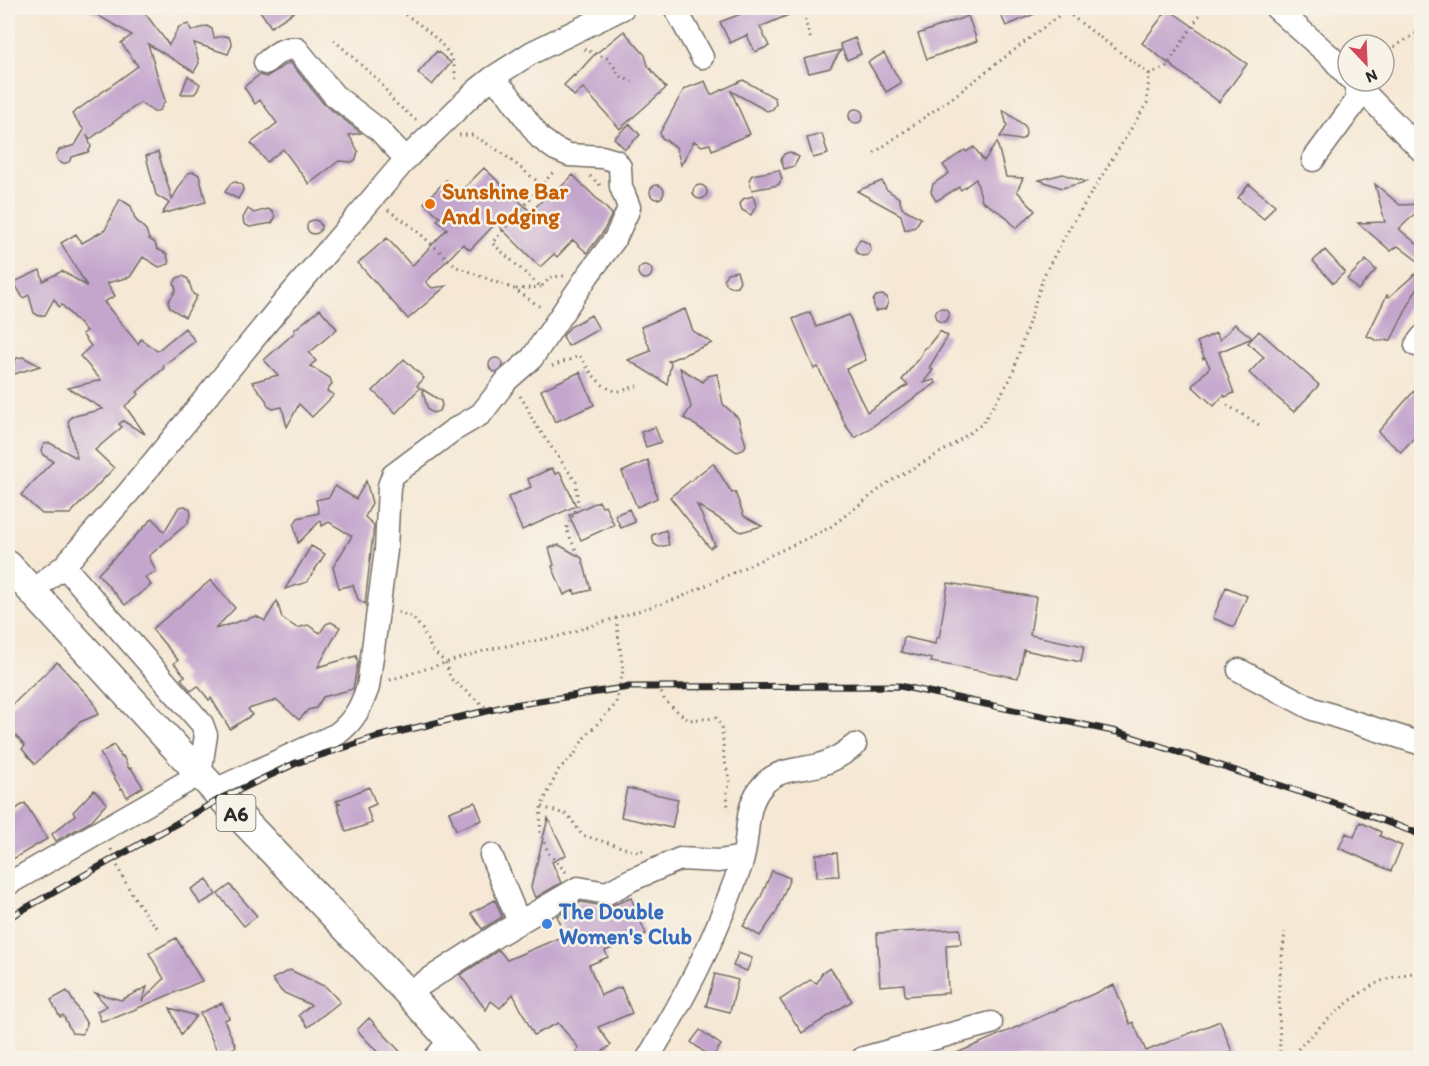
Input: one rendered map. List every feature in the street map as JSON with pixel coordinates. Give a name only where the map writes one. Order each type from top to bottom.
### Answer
[{"type":"main road","name":"A6","points":[[8,565],[207,782],[408,993],[450,1053]]},
{"type":"street","points":[[32,591],[64,566],[129,492],[371,198],[406,159],[492,78],[531,53],[623,8]]},
{"type":"street","points":[[675,8],[702,57]]},
{"type":"street","points":[[1276,8],[1336,63]]},
{"type":"street","points":[[265,63],[282,50],[297,49],[334,95],[379,129],[406,159]]},
{"type":"street","points":[[8,884],[103,831],[207,782],[336,734],[350,723],[361,707],[368,687],[386,550],[388,486],[393,475],[452,430],[481,414],[507,380],[540,349],[588,274],[615,239],[629,207],[621,187],[620,167],[616,161],[602,157],[569,155],[555,149],[540,138],[515,102],[492,78]]},
{"type":"street","points":[[1313,160],[1358,99],[1356,93]]},
{"type":"street","points":[[1365,93],[1422,151]]},
{"type":"street","points":[[64,566],[202,724],[206,735],[207,782]]},
{"type":"street","points":[[1239,670],[1313,708],[1421,743]]},
{"type":"street","points":[[648,1059],[686,993],[717,929],[743,857],[747,817],[752,800],[764,784],[775,775],[820,765],[840,757],[855,746]]},
{"type":"street","points":[[491,855],[519,922]]},
{"type":"street","points":[[408,993],[519,922],[578,888],[607,893],[680,859],[719,861],[743,857]]},
{"type":"street","points":[[863,1059],[991,1023]]},
{"type":"path","points":[[395,8],[412,18],[433,36],[453,60],[464,104]]},
{"type":"path","points":[[801,8],[811,40]]},
{"type":"path","points":[[1149,74],[1166,67],[1198,16],[1199,8]]},
{"type":"path","points":[[874,153],[953,97],[1065,11],[1149,74]]},
{"type":"path","points":[[1396,46],[1422,30]]},
{"type":"path","points":[[334,40],[380,82],[394,102],[433,134],[473,135],[502,153],[542,185]]},
{"type":"path","points":[[584,49],[609,59],[620,76],[632,82]]},
{"type":"path","points":[[368,687],[490,649],[556,637],[679,598],[829,528],[889,482],[950,447],[982,424],[1011,378],[1044,274],[1147,103],[1149,74]]},
{"type":"path","points":[[541,287],[492,243],[561,163]]},
{"type":"path","points":[[586,173],[617,205],[629,207]]},
{"type":"path","points":[[371,198],[410,225],[457,267],[514,289],[558,320]]},
{"type":"path","points":[[514,289],[541,287],[550,277],[588,274]]},
{"type":"path","points":[[544,368],[580,356],[589,370],[602,383],[618,391],[637,386]]},
{"type":"path","points":[[507,380],[576,482],[578,507],[566,529],[578,554]]},
{"type":"path","points":[[1227,405],[1261,426]]},
{"type":"path","points":[[379,604],[413,618],[422,629],[432,650],[445,662],[451,679],[489,710]]},
{"type":"path","points":[[578,888],[549,854],[540,832],[541,807],[560,769],[575,754],[584,738],[616,704],[623,670],[616,618]]},
{"type":"path","points":[[659,687],[665,701],[688,720],[716,718],[722,728],[724,758],[730,782],[727,806],[730,817]]},
{"type":"path","points":[[541,807],[568,815],[582,835],[638,852],[648,849]]},
{"type":"path","points":[[103,831],[121,875],[141,909],[160,931]]},
{"type":"path","points":[[1280,1059],[1279,983],[1285,932]]},
{"type":"path","points":[[1290,1059],[1354,998],[1383,980],[1422,972]]},
{"type":"building","points":[[85,8],[141,8],[169,45],[179,27],[189,24],[191,31],[207,26],[212,29],[214,38],[229,37],[232,45],[228,54],[194,43],[199,63],[194,72],[148,44],[165,101],[160,110],[154,112],[140,103],[90,139],[87,135],[91,147],[88,152],[72,157],[69,162],[63,164],[58,161],[56,155],[59,150],[75,145],[84,130],[72,114],[138,66],[121,43],[132,35]]},
{"type":"building","points":[[258,8],[300,8],[271,27]]},
{"type":"building","points":[[756,8],[805,8],[760,27],[769,46],[755,52],[747,35],[730,43],[720,22]]},
{"type":"building","points":[[1013,8],[1048,8],[1006,26],[1000,13]]},
{"type":"building","points":[[1168,9],[1247,64],[1219,102],[1142,43]]},
{"type":"building","points":[[968,16],[977,41],[927,59],[918,34]]},
{"type":"building","points":[[624,31],[645,55],[648,66],[666,88],[620,129],[583,88],[574,96],[564,85],[593,56]]},
{"type":"building","points":[[855,38],[861,54],[847,60],[840,44]]},
{"type":"building","points":[[841,50],[830,68],[809,73],[804,59]]},
{"type":"building","points":[[437,51],[451,63],[432,85],[418,73]]},
{"type":"building","points":[[884,53],[901,83],[886,92],[868,62]]},
{"type":"building","points":[[290,62],[324,104],[361,133],[349,135],[358,151],[356,159],[352,162],[339,161],[309,184],[283,149],[267,162],[251,143],[277,123],[260,100],[255,104],[244,87],[259,75],[266,77]]},
{"type":"building","points":[[188,76],[200,84],[194,94],[181,94]]},
{"type":"building","points":[[743,80],[775,98],[776,104],[773,109],[767,111],[731,91],[750,134],[712,150],[710,144],[702,146],[694,141],[681,165],[676,147],[662,138],[660,133],[684,89],[705,81],[711,95]]},
{"type":"building","points":[[853,109],[859,109],[863,116],[859,123],[853,123],[849,119],[849,113]]},
{"type":"building","points":[[1003,110],[1025,126],[1024,138],[1020,140],[1000,137],[1007,126]]},
{"type":"building","points":[[630,124],[640,135],[625,149],[614,138]]},
{"type":"building","points":[[822,134],[828,154],[813,158],[807,138]]},
{"type":"building","points":[[997,142],[1006,177],[1023,178],[1017,191],[1035,211],[1016,228],[1004,215],[982,201],[976,179],[961,190],[959,187],[936,201],[931,192],[933,184],[949,173],[943,165],[965,150],[966,152],[974,147],[984,161]]},
{"type":"building","points":[[158,152],[172,199],[188,173],[194,172],[199,175],[206,202],[162,214],[169,203],[156,195],[146,156]]},
{"type":"building","points":[[790,152],[799,157],[794,166],[784,169],[781,159],[784,154]]},
{"type":"building","points":[[484,168],[531,212],[552,190],[555,193],[573,175],[612,214],[603,232],[587,253],[573,240],[557,257],[554,254],[540,267],[496,223],[470,250],[463,244],[426,282],[432,288],[446,286],[408,319],[358,263],[387,238],[412,266],[447,229],[437,220],[440,217],[424,203],[446,180],[459,193]]},
{"type":"building","points":[[779,170],[782,179],[778,185],[752,190],[749,180],[752,175]]},
{"type":"building","points":[[1063,174],[1086,182],[1062,188],[1039,180]]},
{"type":"building","points":[[882,181],[886,189],[899,198],[902,208],[921,218],[915,227],[905,230],[901,215],[857,191]]},
{"type":"building","points":[[236,182],[242,185],[243,190],[238,199],[225,192],[231,183]]},
{"type":"building","points":[[1249,184],[1275,205],[1264,219],[1238,198]]},
{"type":"building","points":[[1375,184],[1400,205],[1422,204],[1422,207],[1399,229],[1422,248],[1422,264],[1398,246],[1391,251],[1358,223],[1385,222]]},
{"type":"building","points":[[654,185],[660,185],[664,192],[660,199],[654,199],[650,195],[650,189]]},
{"type":"building","points":[[697,185],[703,185],[707,192],[703,199],[697,199],[693,195],[693,189]]},
{"type":"building","points":[[753,196],[756,206],[751,215],[742,210],[740,204],[743,199]]},
{"type":"building","points":[[120,199],[131,206],[135,219],[146,230],[149,239],[155,243],[157,249],[167,254],[169,264],[159,267],[143,257],[130,277],[107,283],[115,296],[104,302],[138,344],[141,339],[157,351],[185,328],[195,341],[163,366],[164,368],[125,406],[145,434],[123,421],[119,424],[122,427],[95,450],[114,468],[70,514],[42,514],[21,495],[53,461],[43,455],[41,450],[44,444],[50,443],[77,458],[68,422],[71,417],[103,409],[68,388],[101,380],[80,356],[91,346],[82,334],[86,331],[62,305],[59,307],[54,299],[45,315],[39,316],[34,313],[29,295],[23,298],[14,282],[40,270],[43,281],[62,271],[87,286],[61,243],[76,234],[82,243],[105,230]]},
{"type":"building","points":[[248,209],[254,213],[268,209],[273,212],[275,218],[272,223],[250,227],[244,224],[243,218]]},
{"type":"building","points":[[311,220],[317,220],[321,227],[317,234],[311,234],[307,230],[307,224]]},
{"type":"building","points":[[860,239],[869,244],[871,250],[868,255],[862,256],[857,253],[855,248]]},
{"type":"building","points":[[1325,250],[1345,272],[1333,283],[1313,261]]},
{"type":"building","points":[[1366,260],[1376,270],[1358,290],[1347,279]]},
{"type":"building","points":[[642,265],[648,265],[652,272],[648,279],[642,279],[638,275],[638,269]]},
{"type":"building","points":[[1422,268],[1422,278],[1391,340],[1378,341],[1367,336],[1387,295],[1389,297]]},
{"type":"building","points":[[737,271],[740,281],[737,286],[731,287],[724,279],[727,273]]},
{"type":"building","points":[[183,276],[188,279],[193,294],[197,296],[185,317],[170,308],[168,302],[176,290],[174,283],[177,278]]},
{"type":"building","points":[[876,296],[887,297],[888,303],[885,309],[875,311],[873,301]]},
{"type":"building","points":[[939,308],[945,308],[949,315],[945,322],[939,322],[935,318],[935,312]]},
{"type":"building","points":[[320,309],[337,329],[309,353],[316,361],[310,366],[330,378],[332,384],[327,391],[334,395],[312,417],[299,404],[287,427],[282,407],[273,409],[268,406],[252,382],[278,375],[264,360],[295,332],[294,330]]},
{"type":"building","points":[[685,309],[693,331],[712,343],[668,361],[671,363],[667,384],[628,360],[651,351],[641,327]]},
{"type":"building","points":[[810,312],[816,327],[849,315],[866,360],[846,369],[867,412],[908,385],[902,380],[924,348],[940,331],[948,336],[929,368],[933,370],[923,383],[934,380],[936,383],[855,438],[846,426],[818,367],[814,369],[793,319]]},
{"type":"building","points":[[591,315],[599,329],[568,346],[563,336],[570,327]]},
{"type":"building","points":[[1235,324],[1252,338],[1219,352],[1234,393],[1225,397],[1224,395],[1214,406],[1192,386],[1210,367],[1205,358],[1202,359],[1204,357],[1197,342],[1216,333],[1220,340]]},
{"type":"building","points":[[1259,331],[1319,385],[1294,412],[1249,373],[1264,357],[1248,343]]},
{"type":"building","points":[[23,357],[40,366],[8,376],[17,358]]},
{"type":"building","points":[[496,358],[501,360],[503,365],[501,370],[496,372],[491,370],[489,365],[491,360]]},
{"type":"building","points":[[404,359],[424,378],[417,386],[420,388],[396,413],[373,391]]},
{"type":"building","points":[[680,368],[703,382],[708,376],[717,374],[723,404],[738,418],[746,445],[743,450],[737,452],[684,418],[691,407]]},
{"type":"building","points":[[580,372],[594,405],[555,422],[541,390]]},
{"type":"building","points":[[422,389],[441,401],[442,406],[439,411],[433,413],[428,410]]},
{"type":"building","points":[[1414,391],[1422,398],[1422,429],[1401,452],[1378,432]]},
{"type":"building","points":[[655,427],[661,442],[646,447],[641,432]]},
{"type":"building","points":[[648,460],[657,498],[637,507],[622,472]]},
{"type":"building","points":[[713,463],[732,493],[735,492],[744,516],[762,526],[741,532],[697,505],[715,545],[710,548],[670,497]]},
{"type":"building","points":[[552,468],[555,474],[560,472],[576,506],[522,530],[508,497],[531,487],[528,479]]},
{"type":"building","points":[[366,481],[372,503],[365,517],[374,525],[365,604],[358,599],[353,585],[339,588],[333,567],[352,536],[329,522],[322,526],[321,520],[298,543],[294,525],[298,518],[319,513],[316,500],[329,497],[335,486],[356,499]]},
{"type":"building","points":[[599,501],[602,507],[605,505],[614,525],[581,540],[569,515]]},
{"type":"building","points":[[185,506],[190,509],[189,522],[149,556],[156,572],[145,577],[151,585],[125,605],[98,574],[153,518],[164,532],[179,507]]},
{"type":"building","points":[[629,509],[635,522],[621,528],[615,515]]},
{"type":"building","points":[[666,530],[669,545],[659,547],[654,544],[652,535]]},
{"type":"building","points":[[559,545],[582,558],[591,590],[575,594],[574,590],[564,595],[552,566],[554,565],[549,548]]},
{"type":"building","points":[[311,546],[325,554],[307,582],[285,589]]},
{"type":"building","points":[[211,580],[235,608],[215,629],[256,616],[265,621],[277,601],[282,618],[297,628],[308,625],[320,633],[326,624],[331,622],[340,627],[318,667],[356,656],[358,662],[353,689],[323,697],[316,708],[308,710],[299,720],[277,700],[248,709],[252,715],[230,729],[211,698],[209,700],[198,686],[191,691],[181,679],[185,676],[174,663],[178,660],[152,629]]},
{"type":"building","points":[[948,583],[1036,597],[1030,635],[1084,646],[1081,662],[1024,650],[1018,678],[931,662],[932,659],[901,652],[904,637],[935,644],[936,638],[939,638]]},
{"type":"building","points":[[1226,587],[1247,596],[1234,627],[1213,618]]},
{"type":"building","points":[[57,662],[93,701],[99,714],[80,722],[35,764],[22,749],[25,746],[8,727],[8,709]]},
{"type":"building","points":[[114,745],[143,787],[127,797],[100,753]]},
{"type":"building","points":[[369,787],[376,804],[367,808],[372,823],[346,832],[337,804],[340,803],[336,801]]},
{"type":"building","points":[[627,788],[678,799],[672,828],[621,817]]},
{"type":"building","points":[[94,790],[107,803],[90,822],[56,841],[52,834],[75,815],[73,812]]},
{"type":"building","points":[[475,802],[482,820],[456,830],[449,812]]},
{"type":"building","points":[[25,803],[47,839],[8,862],[8,814]]},
{"type":"building","points":[[548,818],[566,855],[552,862],[561,883],[535,898],[531,887]]},
{"type":"building","points":[[1360,822],[1381,832],[1380,836],[1402,846],[1391,871],[1339,848],[1346,833],[1354,837]]},
{"type":"building","points":[[837,853],[839,876],[817,877],[816,854]]},
{"type":"building","points":[[772,871],[790,878],[776,913],[760,936],[743,926],[760,899]]},
{"type":"building","points":[[207,879],[216,895],[200,904],[191,889]]},
{"type":"building","points":[[230,885],[257,916],[244,926],[218,894]]},
{"type":"building","points":[[631,898],[646,934],[605,951],[608,957],[589,965],[601,995],[621,987],[632,1013],[598,1027],[611,1045],[593,1059],[572,1059],[579,1048],[558,1023],[534,1035],[513,994],[500,1008],[491,1001],[486,1010],[460,975],[499,950],[507,960],[566,935],[557,916],[581,902],[597,905],[600,910]]},
{"type":"building","points":[[495,900],[502,917],[482,929],[471,913]]},
{"type":"building","points":[[960,929],[961,944],[946,945],[948,993],[905,996],[904,984],[880,986],[877,933]]},
{"type":"building","points":[[176,938],[202,981],[117,1017],[101,1021],[97,1011],[107,1006],[95,993],[121,1000],[147,987],[142,1001],[164,979],[149,953]]},
{"type":"building","points":[[738,953],[752,958],[747,971],[733,966]]},
{"type":"building","points":[[830,968],[852,1001],[802,1033],[780,1000],[810,980],[817,983],[822,973]]},
{"type":"building","points":[[290,970],[326,987],[340,1002],[308,1027],[299,1015],[311,1005],[282,992],[272,979]]},
{"type":"building","points":[[715,974],[738,980],[730,1012],[706,1006]]},
{"type":"building","points":[[1114,985],[1130,1024],[1133,1022],[1146,1051],[1220,1021],[1235,1059],[943,1059]]},
{"type":"building","points":[[67,991],[87,1024],[82,1034],[72,1033],[63,1015],[60,1017],[51,1000]]},
{"type":"building","points":[[222,1003],[229,1018],[224,1020],[236,1047],[219,1055],[200,1013]]},
{"type":"building","points":[[170,1008],[196,1016],[181,1035]]},
{"type":"building","points":[[369,1018],[407,1059],[384,1059],[357,1030]]},
{"type":"building","points":[[700,1030],[721,1045],[712,1058],[691,1042]]},
{"type":"railway","points":[[8,918],[222,798],[296,763],[377,737],[507,706],[629,687],[900,686],[1117,732],[1349,808],[1422,835]]},
{"type":"place","name":"Sunshine Bar And Lodging","points":[[430,204]]},
{"type":"place","name":"The Double Women's Club","points":[[547,924]]}]
